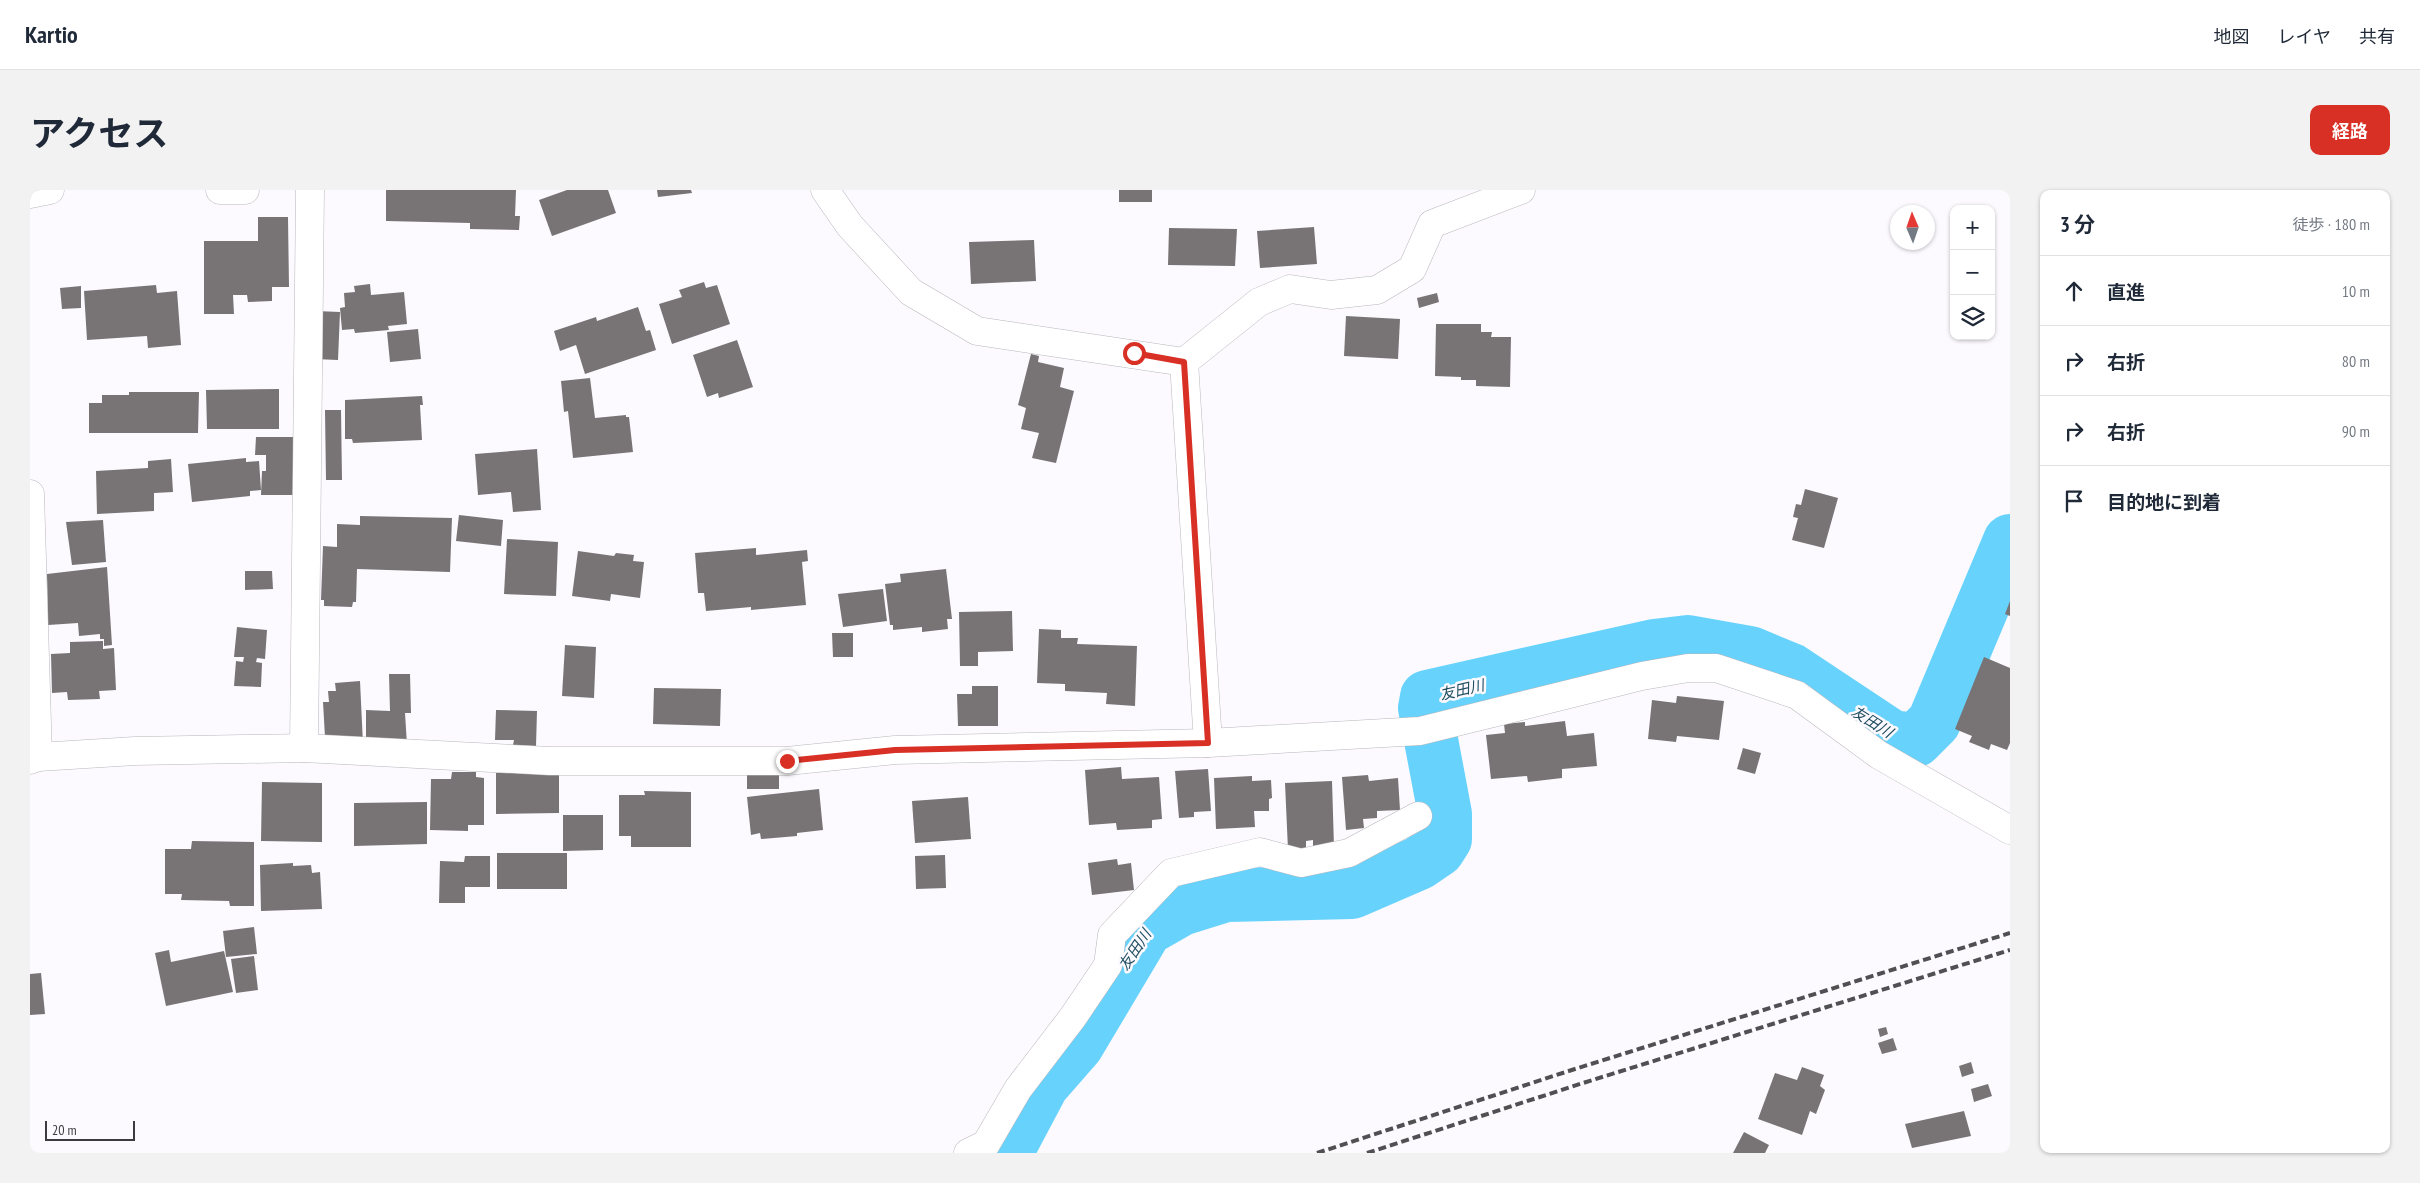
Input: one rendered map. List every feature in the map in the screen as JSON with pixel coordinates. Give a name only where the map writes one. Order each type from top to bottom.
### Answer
[{"type":"street","points":[[30,194],[50,190]]},
{"type":"street","points":[[220,190],[245,190]]},
{"type":"street","points":[[304,748],[310,190]]},
{"type":"street","points":[[825,190],[850,226],[911,292],[977,331],[1184,362],[1258,302],[1290,289],[1332,295],[1377,290],[1412,268],[1432,224],[1521,190]]},
{"type":"street","points":[[1184,362],[1208,743]]},
{"type":"street","points":[[30,494],[34,758],[135,751],[304,748],[550,761],[787,761],[895,750],[1208,743],[1428,728],[1642,676],[1688,668],[1716,668],[1797,695],[1880,755],[2010,830]]},
{"type":"street","points":[[968,1153],[986,1144],[1018,1089],[1073,1017],[1108,965],[1112,935],[1171,873],[1260,852],[1301,863],[1349,853],[1418,816]]},
{"type":"building","points":[[386,190],[516,190],[515,216],[520,216],[519,230],[470,229],[470,223],[386,221]]},
{"type":"building","points":[[567,190],[608,190],[616,213],[552,236],[539,200]]},
{"type":"building","points":[[657,190],[691,190],[692,193],[658,197]]},
{"type":"building","points":[[1119,190],[1152,190],[1152,202],[1119,202]]},
{"type":"building","points":[[258,217],[288,217],[289,287],[272,287],[272,301],[248,302],[247,295],[233,295],[234,314],[204,314],[204,241],[258,241]]},
{"type":"building","points":[[1314,227],[1317,264],[1260,268],[1257,231]]},
{"type":"building","points":[[1169,228],[1237,229],[1235,266],[1168,265]]},
{"type":"building","points":[[1034,240],[1036,281],[971,284],[969,242]]},
{"type":"building","points":[[704,282],[706,288],[717,285],[730,324],[672,344],[659,304],[682,297],[679,290]]},
{"type":"building","points":[[370,284],[371,295],[404,292],[407,324],[388,326],[389,330],[355,333],[354,329],[342,330],[340,308],[345,307],[344,293],[355,292],[354,286]]},
{"type":"building","points":[[156,285],[157,293],[177,291],[181,345],[148,348],[147,336],[87,340],[84,291]]},
{"type":"building","points":[[81,286],[81,308],[62,309],[60,288]]},
{"type":"building","points":[[1437,293],[1439,302],[1419,308],[1417,298]]},
{"type":"building","points":[[638,307],[646,331],[650,330],[656,350],[585,374],[576,345],[560,351],[554,331],[596,317],[597,321]]},
{"type":"building","points":[[316,311],[340,312],[338,360],[314,359]]},
{"type":"building","points":[[1346,316],[1400,319],[1398,359],[1344,356]]},
{"type":"building","points":[[1436,324],[1481,324],[1481,332],[1492,332],[1491,337],[1511,337],[1510,387],[1476,386],[1476,380],[1461,380],[1461,377],[1435,376]]},
{"type":"building","points":[[418,329],[421,359],[390,362],[387,332]]},
{"type":"building","points":[[737,340],[753,387],[719,398],[718,393],[707,397],[693,355]]},
{"type":"building","points":[[1031,354],[1039,356],[1038,362],[1064,368],[1060,387],[1074,391],[1056,463],[1032,458],[1039,433],[1021,429],[1026,408],[1018,405]]},
{"type":"building","points":[[590,378],[595,418],[626,415],[626,417],[629,417],[633,452],[573,458],[568,411],[564,412],[561,381]]},
{"type":"building","points":[[279,389],[279,429],[207,429],[206,390]]},
{"type":"building","points":[[129,392],[199,392],[198,433],[89,433],[89,403],[102,403],[102,395],[129,395]]},
{"type":"building","points":[[422,396],[423,405],[420,405],[422,440],[353,443],[352,439],[345,439],[345,400]]},
{"type":"building","points":[[325,410],[341,410],[342,480],[326,480]]},
{"type":"building","points":[[256,437],[294,437],[293,495],[261,495],[262,471],[266,471],[266,455],[255,455]]},
{"type":"building","points":[[537,449],[541,510],[513,512],[511,492],[478,495],[475,454]]},
{"type":"building","points":[[246,458],[246,462],[259,461],[261,490],[250,491],[250,496],[192,502],[188,464]]},
{"type":"building","points":[[171,459],[173,492],[154,493],[154,511],[97,514],[96,471],[148,468],[148,461]]},
{"type":"building","points":[[1805,489],[1838,498],[1824,548],[1792,540],[1798,518],[1793,517],[1796,504],[1801,505]]},
{"type":"building","points":[[459,515],[503,520],[501,546],[456,541]]},
{"type":"building","points":[[360,516],[452,518],[450,572],[357,569],[356,602],[353,602],[352,607],[324,606],[324,600],[321,600],[323,546],[337,547],[337,524],[360,525]]},
{"type":"building","points":[[103,520],[106,562],[72,565],[66,522]]},
{"type":"building","points":[[507,539],[558,542],[556,596],[504,594]]},
{"type":"building","points":[[756,548],[756,555],[807,550],[808,561],[802,562],[806,605],[751,610],[751,607],[706,611],[704,593],[698,593],[695,553]]},
{"type":"building","points":[[578,551],[614,556],[616,553],[634,555],[633,561],[644,562],[640,598],[611,594],[610,601],[572,596]]},
{"type":"building","points":[[107,567],[112,645],[104,646],[104,639],[100,639],[100,634],[79,636],[78,623],[48,625],[47,574]]},
{"type":"building","points":[[946,569],[952,619],[947,619],[948,629],[922,632],[922,627],[893,630],[893,625],[890,625],[885,584],[901,582],[900,574]]},
{"type":"building","points":[[245,571],[272,571],[273,589],[245,590]]},
{"type":"building","points":[[883,589],[887,621],[843,627],[838,594]]},
{"type":"building","points":[[2010,601],[2010,616],[2005,614]]},
{"type":"building","points":[[1012,611],[1013,651],[978,652],[978,666],[960,666],[959,612]]},
{"type":"building","points":[[237,627],[267,630],[265,659],[257,658],[256,662],[262,663],[261,687],[234,686],[236,661],[243,662],[244,657],[234,657]]},
{"type":"building","points":[[1039,629],[1061,630],[1061,638],[1078,638],[1077,644],[1137,646],[1135,706],[1106,704],[1107,693],[1065,691],[1065,684],[1037,683]]},
{"type":"building","points":[[832,633],[853,633],[853,657],[833,657]]},
{"type":"building","points":[[103,641],[103,649],[114,648],[116,690],[99,691],[100,699],[68,700],[67,692],[52,693],[51,654],[70,653],[70,642]]},
{"type":"building","points":[[565,645],[596,647],[594,698],[562,696]]},
{"type":"building","points":[[1984,657],[2010,668],[2010,743],[2007,750],[1991,744],[1989,750],[1969,742],[1972,736],[1955,729]]},
{"type":"building","points":[[389,674],[410,674],[411,713],[405,713],[407,745],[366,742],[366,710],[390,711]]},
{"type":"building","points":[[360,681],[363,744],[325,737],[323,702],[329,702],[328,691],[336,691],[335,683]]},
{"type":"building","points":[[972,686],[998,686],[998,726],[958,726],[957,694],[972,694]]},
{"type":"building","points":[[654,688],[721,689],[720,726],[653,724]]},
{"type":"building","points":[[1677,696],[1724,701],[1719,740],[1677,736],[1676,742],[1648,739],[1652,700],[1676,703]]},
{"type":"building","points":[[496,710],[537,711],[536,746],[513,745],[514,740],[495,740]]},
{"type":"building","points":[[1565,721],[1567,736],[1594,733],[1597,766],[1562,769],[1562,778],[1528,782],[1527,776],[1491,779],[1486,735],[1505,733],[1504,724],[1525,722],[1525,726]]},
{"type":"building","points":[[1743,748],[1761,753],[1755,774],[1737,769]]},
{"type":"building","points":[[1121,767],[1122,779],[1159,777],[1162,819],[1152,820],[1152,828],[1117,830],[1116,823],[1089,825],[1085,770]]},
{"type":"building","points":[[1208,769],[1211,811],[1194,812],[1194,817],[1179,818],[1175,771]]},
{"type":"building","points":[[452,772],[476,772],[476,777],[484,778],[484,825],[468,825],[468,831],[430,830],[431,779],[451,779]]},
{"type":"building","points":[[496,773],[559,773],[559,813],[496,814]]},
{"type":"building","points":[[747,774],[779,774],[779,789],[747,789]]},
{"type":"building","points":[[1368,775],[1369,781],[1398,778],[1400,810],[1377,811],[1377,818],[1363,819],[1364,828],[1346,830],[1342,777]]},
{"type":"building","points":[[1252,776],[1252,781],[1271,780],[1272,798],[1269,799],[1269,811],[1254,811],[1255,827],[1216,829],[1214,778]]},
{"type":"building","points":[[1332,781],[1334,847],[1313,848],[1313,840],[1306,841],[1306,849],[1288,850],[1285,783]]},
{"type":"building","points":[[262,782],[322,783],[322,842],[261,841]]},
{"type":"building","points":[[819,789],[823,830],[797,833],[797,836],[761,839],[760,833],[751,835],[747,797]]},
{"type":"building","points":[[644,791],[691,792],[691,847],[631,847],[631,836],[619,836],[619,795],[645,795]]},
{"type":"building","points":[[968,797],[971,839],[915,843],[912,801]]},
{"type":"building","points":[[427,802],[427,844],[354,846],[354,803]]},
{"type":"building","points":[[563,815],[603,815],[603,850],[563,851]]},
{"type":"building","points":[[192,841],[254,842],[254,906],[230,906],[229,901],[181,900],[182,894],[165,894],[165,849],[191,849]]},
{"type":"building","points":[[497,853],[567,853],[567,889],[497,889]]},
{"type":"building","points":[[945,855],[946,888],[916,889],[915,856]]},
{"type":"building","points":[[465,856],[490,856],[490,887],[465,887],[465,903],[439,903],[440,861],[464,862]]},
{"type":"building","points":[[1117,859],[1118,865],[1131,863],[1134,890],[1092,895],[1088,863]]},
{"type":"building","points":[[293,863],[293,866],[311,865],[312,873],[320,872],[322,909],[261,911],[260,865]]},
{"type":"building","points":[[254,927],[257,954],[226,957],[223,931]]},
{"type":"building","points":[[169,950],[171,962],[224,951],[233,992],[166,1006],[155,953]]},
{"type":"building","points":[[254,956],[258,990],[236,993],[231,959]]},
{"type":"building","points":[[41,973],[45,1014],[30,1015],[30,974]]},
{"type":"building","points":[[1886,1027],[1888,1034],[1880,1037],[1878,1029]]},
{"type":"building","points":[[1893,1038],[1897,1050],[1882,1054],[1878,1043]]},
{"type":"building","points":[[1971,1062],[1974,1073],[1962,1077],[1959,1066]]},
{"type":"building","points":[[1802,1067],[1824,1075],[1820,1086],[1825,1090],[1816,1114],[1810,1111],[1802,1135],[1758,1119],[1775,1073],[1797,1080]]},
{"type":"building","points":[[1988,1084],[1992,1096],[1974,1102],[1971,1089]]},
{"type":"building","points":[[1964,1111],[1971,1136],[1912,1148],[1905,1124]]},
{"type":"building","points":[[1744,1132],[1769,1145],[1765,1153],[1733,1153]]},
{"type":"waterway","name":"友田川","points":[[1006,1153],[1042,1085],[1077,1045],[1146,929],[1181,909],[1226,895],[1352,892],[1419,863],[1438,850],[1445,839],[1445,814],[1425,708],[1427,697],[1654,646],[1688,642],[1750,653],[1791,670],[1892,737],[1916,740],[1934,722],[2010,541]]},
{"type":"railway","points":[[1317,1153],[1578,1068],[2010,933]]},
{"type":"railway","points":[[1367,1153],[1583,1083],[2010,950]]},
{"type":"route","points":[[787,761],[895,750],[1208,743],[1184,362],[1134,353]]}]
